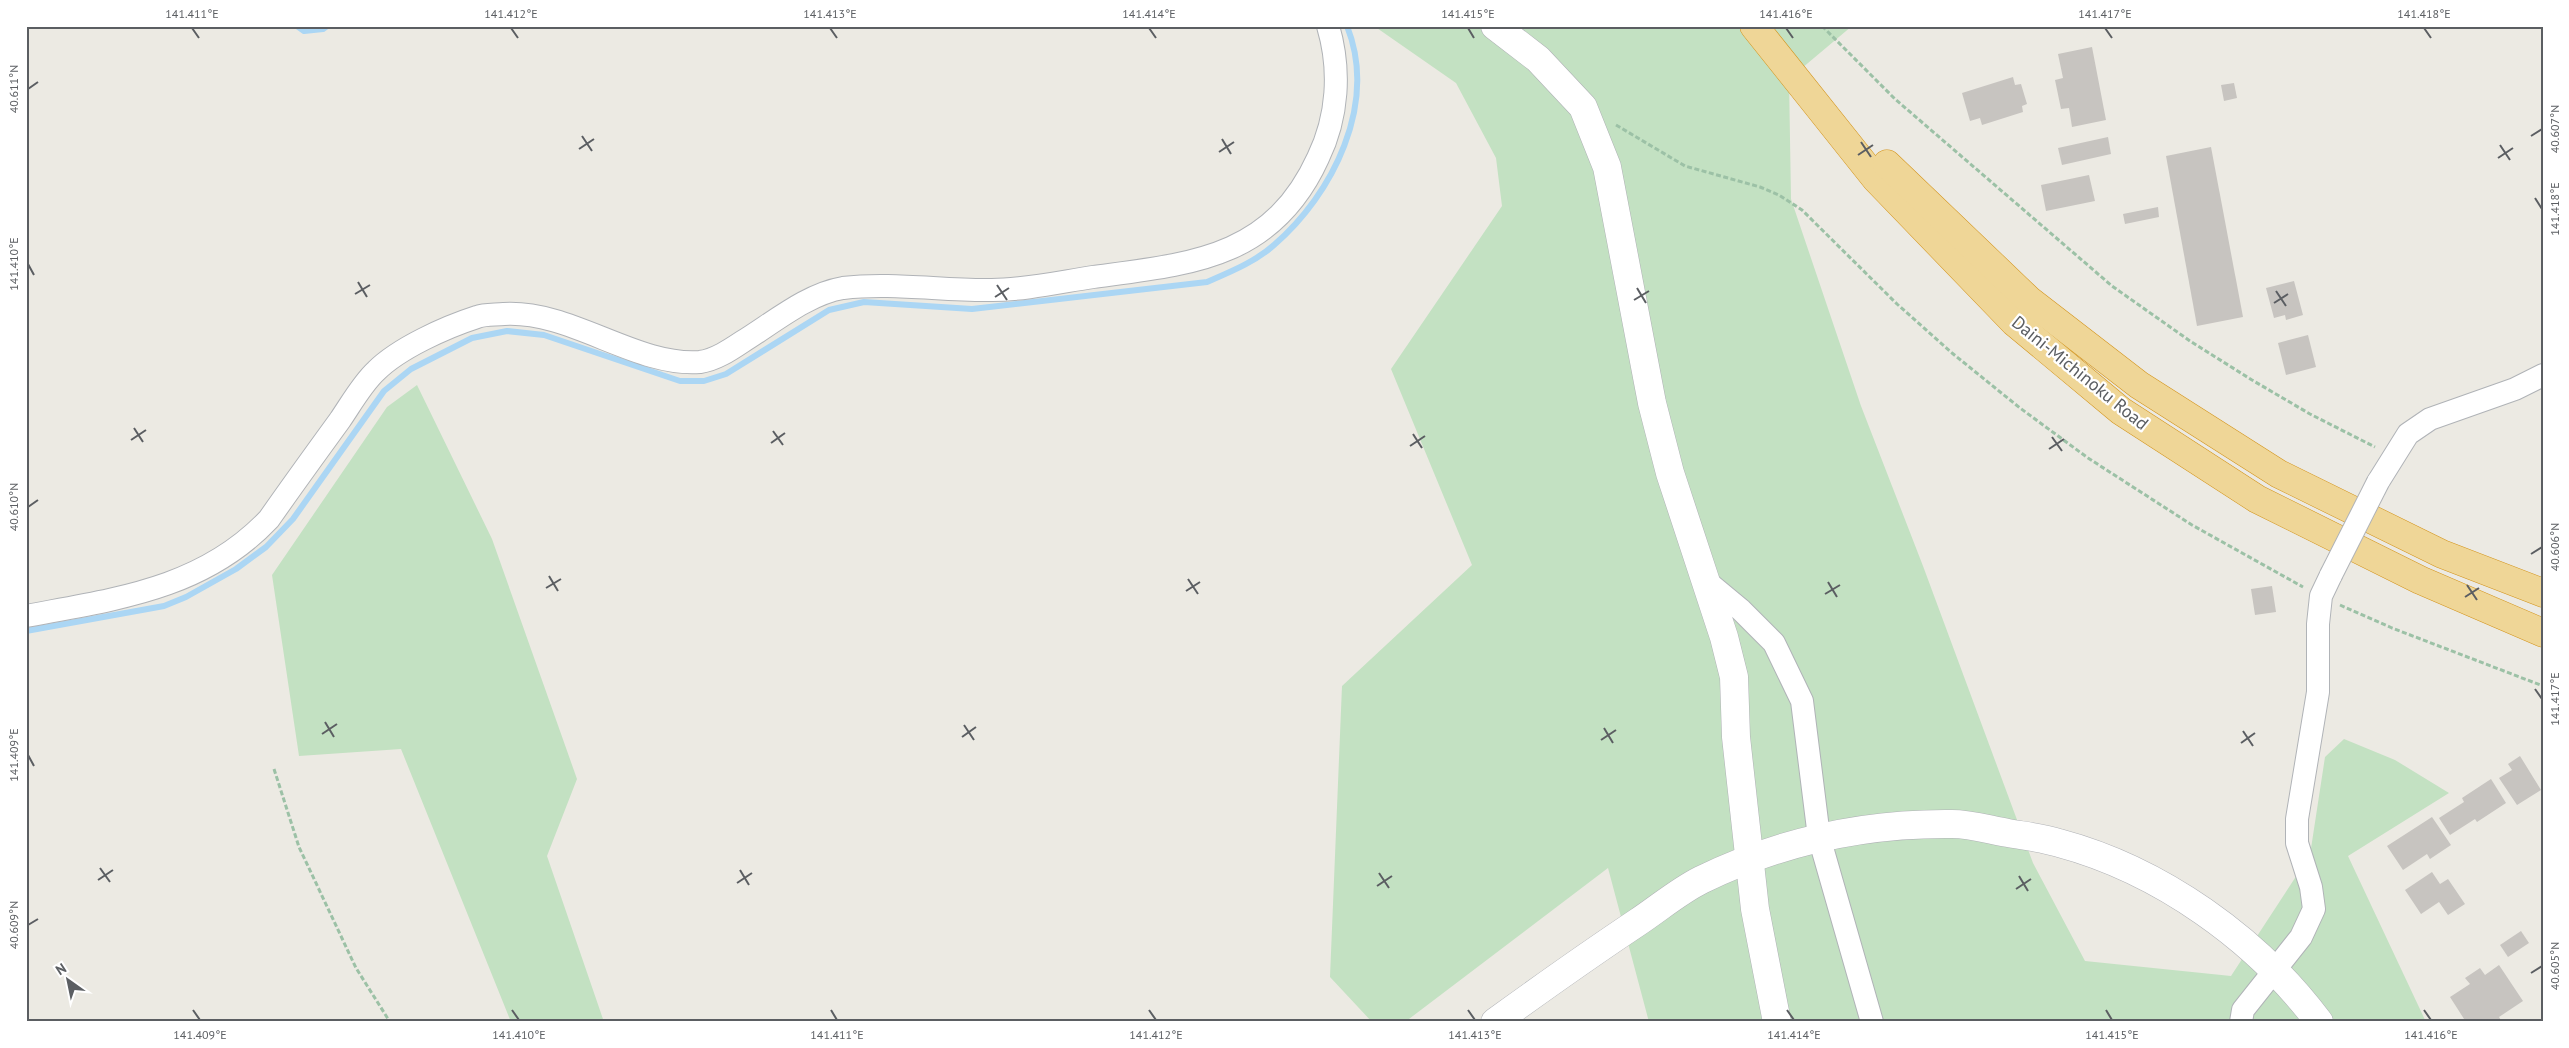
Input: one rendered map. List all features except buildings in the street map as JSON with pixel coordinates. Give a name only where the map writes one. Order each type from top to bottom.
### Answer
[{"type":"highway","name":"Daini-Michinoku Road","points":[[1755,28],[1891,168],[2022,293],[2139,385],[2279,474],[2442,554],[2543,593]]},
{"type":"highway","name":"Daini-Michinoku Road","points":[[1755,28],[1876,179],[2014,322],[2121,411],[2257,499],[2420,580],[2543,633]]},
{"type":"street","points":[[26,616],[153,590],[232,554],[269,519],[376,371],[404,351],[480,316],[511,314],[543,316],[652,355],[678,361],[702,362],[724,354],[816,296],[840,289],[868,286],[994,290],[1172,266],[1209,258],[1238,246],[1268,225],[1294,200],[1312,172],[1327,140],[1334,111],[1336,76],[1333,42],[1328,26]]},
{"type":"street","points":[[1495,26],[1538,59],[1583,107],[1608,167],[1652,403],[1670,473],[1724,637],[1734,676],[1736,737],[1751,859],[1755,909],[1776,1022]]},
{"type":"street","points":[[2241,1022],[2242,1010],[2301,937],[2314,909],[2311,887],[2297,843],[2297,819],[2318,692],[2318,624],[2321,596],[2378,482],[2408,434],[2430,420],[2515,389],[2543,375]]},
{"type":"street","points":[[1706,581],[1742,610],[1774,643],[1802,701],[1819,837],[1872,1022]]},
{"type":"street","points":[[1495,1022],[1564,972],[1699,881],[1751,859],[1819,837],[1868,828],[1955,824],[2059,843],[2137,872],[2222,923],[2275,969],[2297,991],[2319,1022]]},
{"type":"path","points":[[1822,26],[1894,99],[2112,286],[2190,341],[2252,380],[2310,414],[2394,457]]},
{"type":"path","points":[[1583,107],[1625,129],[1685,166],[1760,187],[1779,195],[1802,210],[1911,316],[1952,353],[2027,414],[2088,458],[2192,524],[2321,596],[2392,628],[2543,686]]},
{"type":"path","points":[[274,769],[299,847],[356,968],[390,1022]]},
{"type":"green space","points":[[1374,26],[1852,26],[1789,79],[1791,199],[1861,406],[1923,566],[2033,863],[2085,961],[2231,976],[2310,855],[2325,757],[2344,739],[2395,760],[2449,793],[2348,856],[2426,1022],[1649,1022],[1608,868],[1405,1022],[1372,1022],[1330,977],[1342,686],[1472,565],[1391,369],[1502,206],[1496,158],[1456,83]]},
{"type":"green space","points":[[417,385],[492,539],[577,779],[547,856],[604,1022],[511,1022],[401,749],[299,756],[272,575],[387,407]]},
{"type":"waterway","points":[[297,26],[304,31],[323,29],[327,26]]},
{"type":"waterway","points":[[26,631],[164,606],[186,597],[236,569],[266,547],[293,519],[384,391],[411,369],[472,338],[507,331],[544,335],[680,381],[704,381],[726,374],[829,310],[864,302],[972,309],[1207,282],[1251,262],[1274,245],[1315,200],[1331,174],[1344,146],[1353,116],[1357,86],[1355,56],[1347,26]]}]
